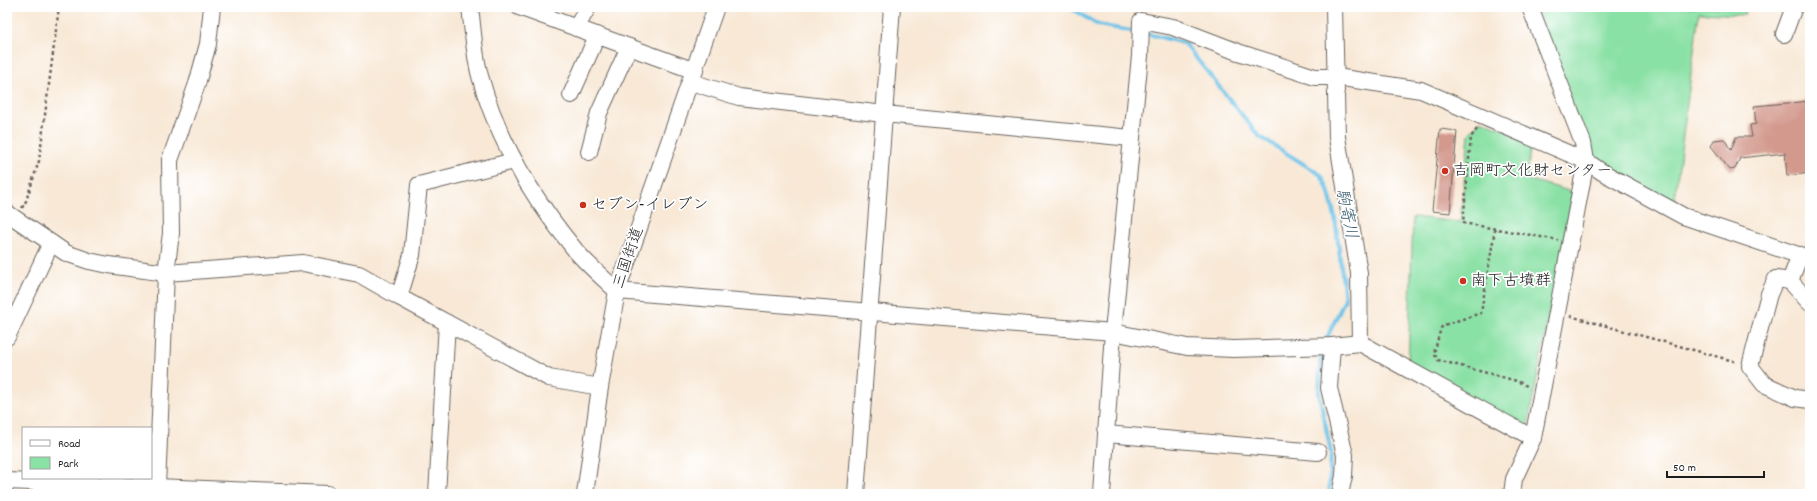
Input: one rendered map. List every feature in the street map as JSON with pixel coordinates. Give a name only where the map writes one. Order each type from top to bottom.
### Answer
[{"type":"street","points":[[157,486],[166,273],[171,234],[170,160],[201,70],[208,44],[212,7]]},
{"type":"street","points":[[470,7],[480,75],[493,118],[514,161],[576,251],[617,291],[1113,332],[1187,347],[1234,349],[1311,345],[1332,346],[1360,343],[1533,438]]},
{"type":"street","points":[[519,7],[628,47],[739,97],[884,114],[1131,138]]},
{"type":"street","points":[[576,28],[588,7]]},
{"type":"street","name":"三国街道","points":[[585,494],[600,387],[617,291],[716,7]]},
{"type":"street","points":[[856,494],[892,7]]},
{"type":"street","points":[[1334,7],[1337,137],[1360,274],[1360,343]]},
{"type":"street","points":[[1512,494],[1514,479],[1533,438],[1586,161],[1583,143],[1530,7]]},
{"type":"street","points":[[1784,34],[1794,7]]},
{"type":"street","points":[[1102,494],[1113,332],[1140,56],[1141,22],[1173,27],[1238,52],[1315,77],[1336,77],[1421,90],[1586,161],[1602,172],[1683,216],[1805,257],[1790,281]]},
{"type":"street","points":[[571,95],[597,36]]},
{"type":"street","points":[[589,152],[599,113],[628,47]]},
{"type":"street","points":[[399,297],[412,255],[419,185],[514,161]]},
{"type":"street","points":[[11,216],[66,253],[89,261],[166,273],[304,263],[359,274],[549,378],[600,387]]},
{"type":"street","points":[[7,337],[50,243]]},
{"type":"street","points":[[1810,303],[1790,281],[1776,279],[1769,294],[1750,366],[1764,384],[1795,398],[1810,400]]},
{"type":"street","points":[[437,494],[447,323]]},
{"type":"street","points":[[1332,346],[1329,388],[1345,455],[1344,476],[1340,494]]},
{"type":"street","points":[[1106,434],[1318,452]]},
{"type":"street","points":[[12,485],[157,486],[258,493],[328,494]]},
{"type":"path","points":[[11,216],[26,202],[39,160],[59,7]]},
{"type":"path","points":[[1485,118],[1471,137],[1463,223],[1570,242]]},
{"type":"path","points":[[1495,229],[1481,313],[1444,325],[1441,328],[1434,353],[1438,360],[1517,381],[1542,392]]},
{"type":"path","points":[[1556,312],[1750,366]]},
{"type":"green space","points":[[1536,7],[1746,7],[1745,15],[1699,13],[1674,204],[1593,161]]},
{"type":"green space","points":[[1481,120],[1531,141],[1527,179],[1573,192],[1527,429],[1408,364],[1413,217],[1460,222],[1469,134]]},
{"type":"building","points":[[1810,101],[1810,173],[1787,176],[1785,153],[1740,158],[1735,169],[1730,170],[1711,146],[1714,140],[1724,139],[1731,150],[1736,137],[1752,137],[1750,125],[1756,124],[1754,106]]},
{"type":"building","name":"吉岡町文化財センター","points":[[1440,129],[1457,131],[1450,213],[1432,211]]},
{"type":"waterway","name":"駒寄川","points":[[1069,7],[1098,25],[1137,32]]},
{"type":"waterway","name":"駒寄川","points":[[1144,33],[1184,43],[1259,136],[1321,175],[1328,189],[1335,217],[1345,299],[1325,342]]},
{"type":"waterway","name":"駒寄川","points":[[1321,350],[1319,393],[1331,453],[1329,494]]},
{"type":"place","name":"吉岡町文化財センター","points":[[1445,171]]},
{"type":"place","name":"セブン-イレブン","points":[[583,205]]},
{"type":"place","name":"南下古墳群","points":[[1463,281]]}]
